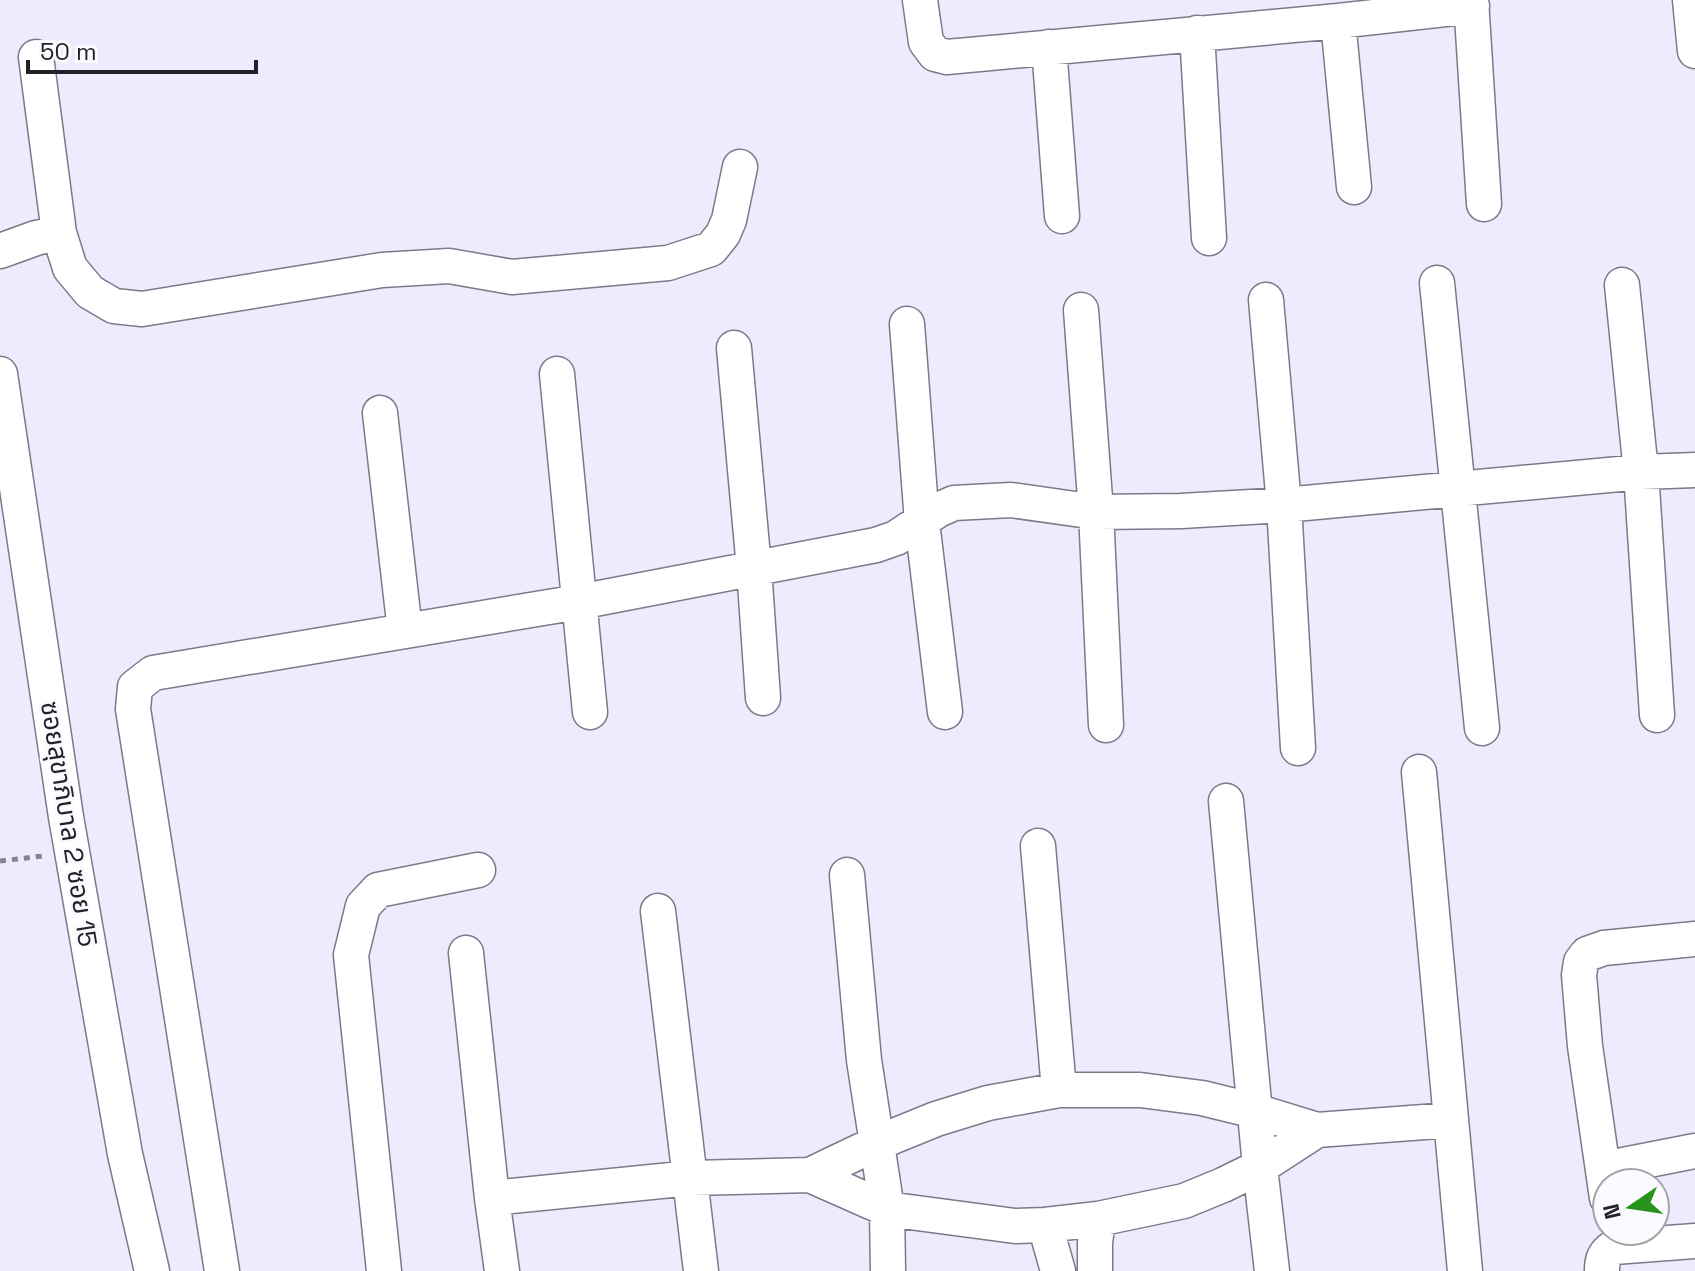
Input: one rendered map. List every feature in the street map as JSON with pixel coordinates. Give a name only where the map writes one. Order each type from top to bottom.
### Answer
[{"type":"street","points":[[920,0],[926,42],[935,54],[947,57],[1338,21],[1472,3],[1484,204]]},
{"type":"street","points":[[1690,0],[1695,51]]},
{"type":"street","points":[[1338,21],[1354,187]]},
{"type":"street","points":[[1197,33],[1209,238]]},
{"type":"street","points":[[1049,47],[1062,216]]},
{"type":"street","points":[[36,57],[59,233],[70,268],[90,292],[114,306],[142,309],[382,270],[449,266],[512,277],[668,263],[711,249],[723,234],[740,167]]},
{"type":"street","points":[[0,251],[59,233]]},
{"type":"street","points":[[1437,283],[1482,728]]},
{"type":"street","points":[[1622,285],[1641,472],[1657,715]]},
{"type":"street","points":[[1266,300],[1284,505],[1298,748]]},
{"type":"street","points":[[1081,310],[1096,512],[1106,725]]},
{"type":"street","points":[[907,324],[922,522],[945,712]]},
{"type":"street","points":[[734,348],[763,698]]},
{"type":"street","name":"ซอยสุขาภิบาล 2 ซอย 15","points":[[0,374],[72,852],[125,1154],[152,1271]]},
{"type":"street","points":[[557,374],[590,712]]},
{"type":"street","points":[[380,413],[405,631]]},
{"type":"street","points":[[222,1271],[133,709],[135,687],[153,673],[579,602],[876,545],[896,538],[954,503],[1011,500],[1096,512],[1181,511],[1695,470]]},
{"type":"street","points":[[1419,772],[1465,1271]]},
{"type":"street","points":[[1226,801],[1272,1271]]},
{"type":"street","points":[[1038,846],[1059,1090]]},
{"type":"street","points":[[384,1271],[351,955],[363,906],[378,890],[478,870]]},
{"type":"street","points":[[847,875],[864,1060],[887,1209],[888,1271]]},
{"type":"street","points":[[658,911],[701,1271]]},
{"type":"street","points":[[1603,1167],[1585,1046],[1579,975],[1581,962],[1587,954],[1604,948],[1695,939]]},
{"type":"street","points":[[466,953],[502,1271]]},
{"type":"street","points":[[492,1198],[691,1178],[810,1175],[936,1119],[988,1103],[1059,1090],[1140,1090],[1202,1098],[1317,1130],[1451,1120]]},
{"type":"street","points":[[810,1175],[887,1209],[1015,1226],[1045,1225],[1098,1219],[1184,1201],[1260,1167],[1317,1130]]},
{"type":"street","points":[[1651,1167],[1695,1151]]},
{"type":"street","points":[[1095,1271],[1098,1219]]},
{"type":"street","points":[[1045,1225],[1058,1271]]},
{"type":"street","points":[[1609,1250],[1653,1257],[1695,1241]]},
{"type":"path","points":[[0,861],[72,852]]}]
